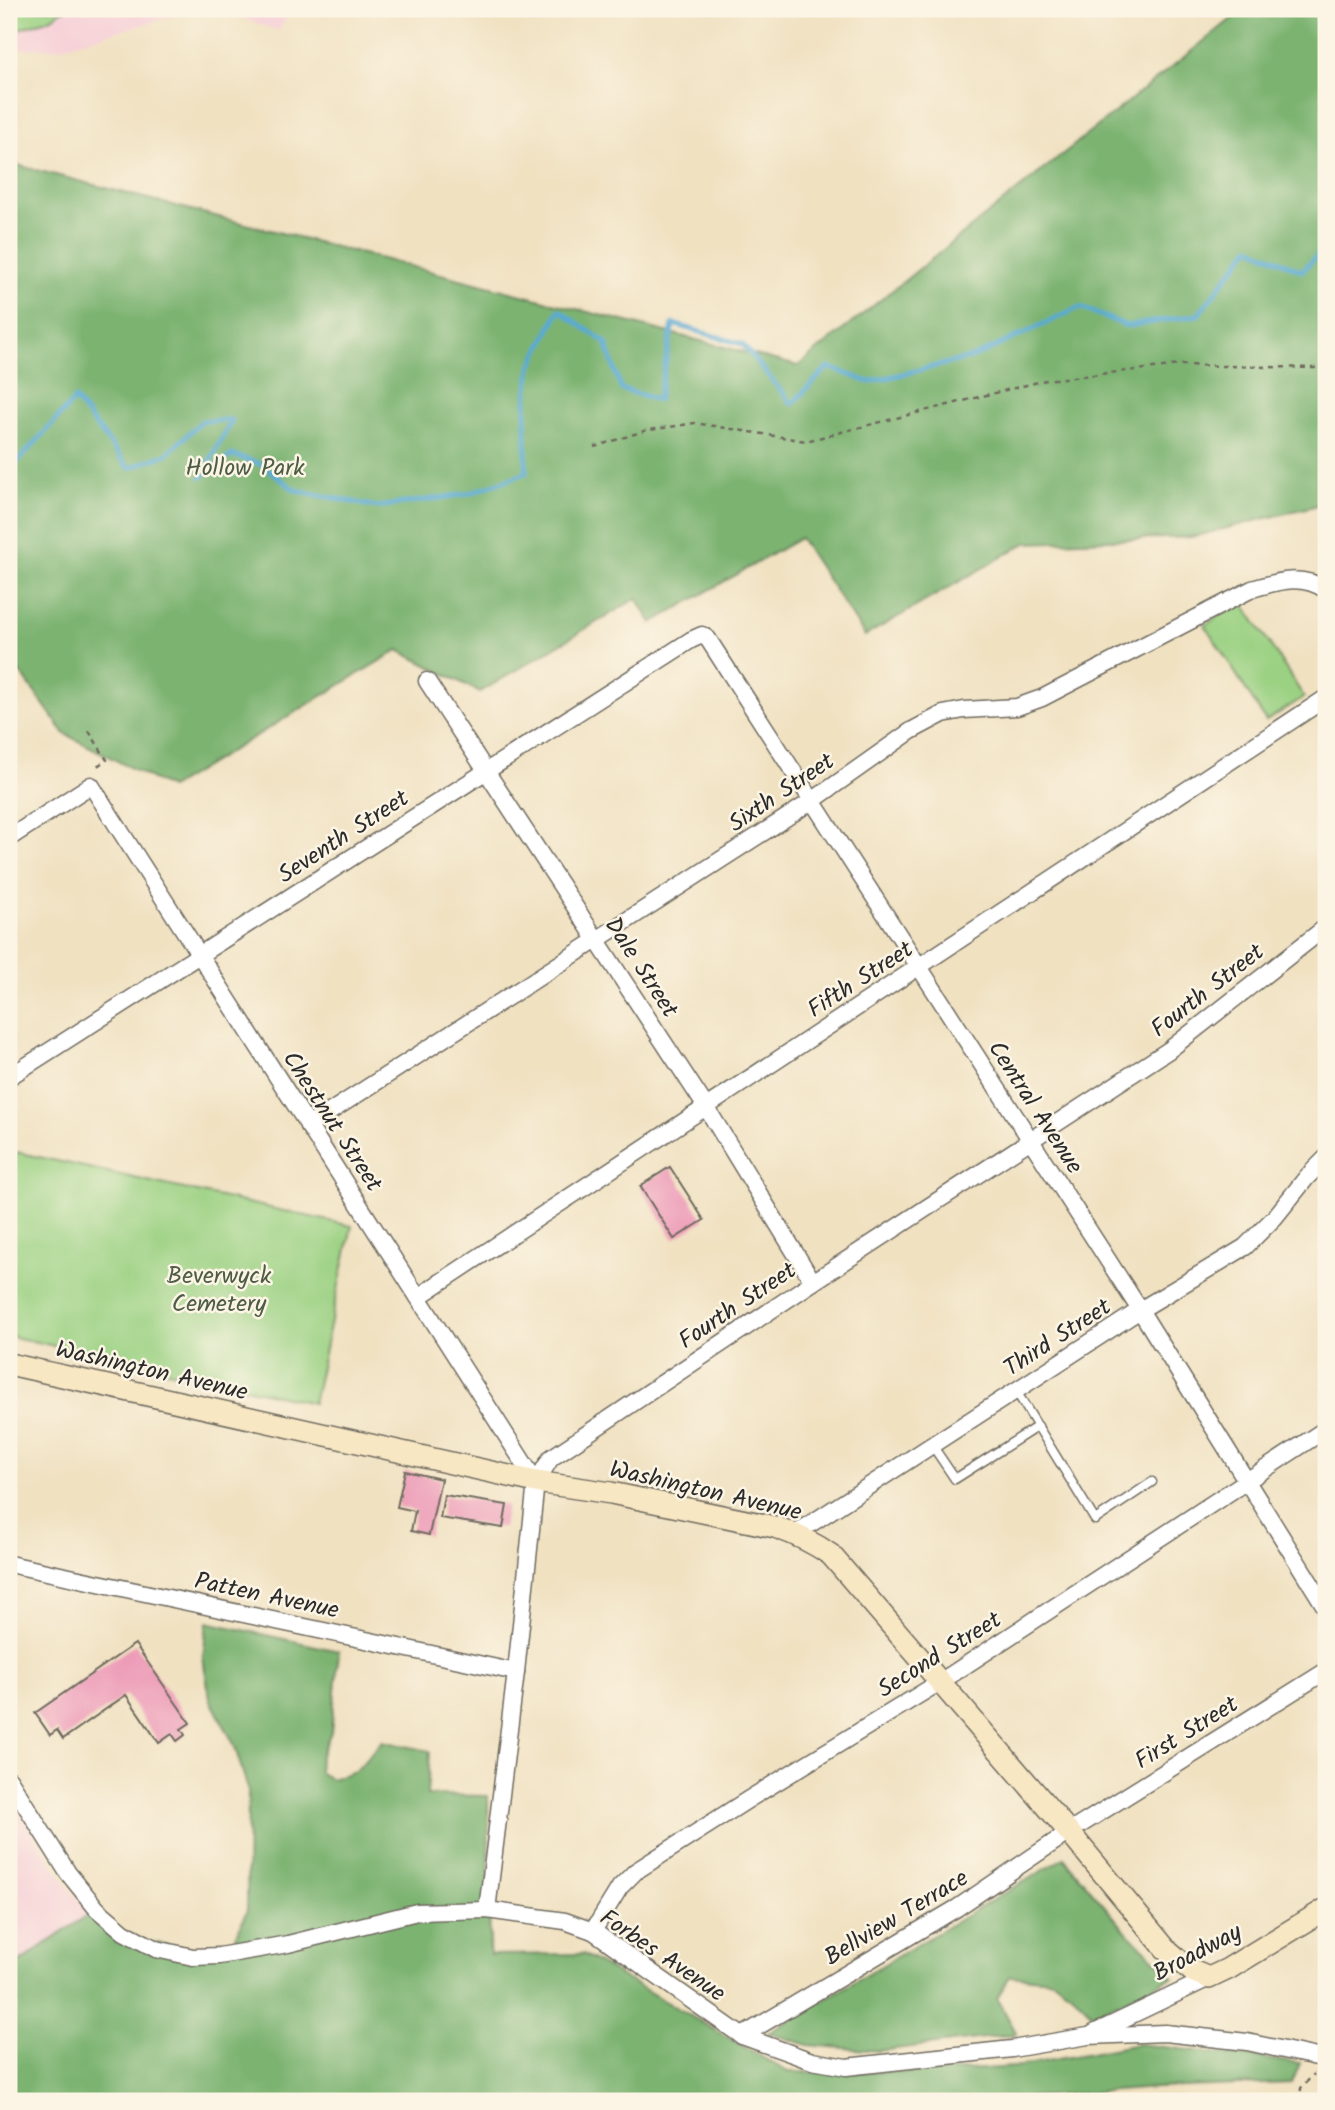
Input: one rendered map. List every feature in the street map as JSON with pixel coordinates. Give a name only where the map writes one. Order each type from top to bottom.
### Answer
[{"type":"street","name":"Sixth Street","points":[[309,1126],[812,800],[911,730],[943,714],[964,709],[1017,707],[1042,698],[1252,589],[1293,579],[1320,586]]},
{"type":"street","name":"Central Avenue","points":[[702,635],[708,639],[1140,1310],[1326,1608]]},
{"type":"street","name":"Seventh Street","points":[[9,1077],[702,635]]},
{"type":"street","name":"Dale Street","points":[[427,681],[706,1107],[813,1282]]},
{"type":"street","name":"Fifth Street","points":[[418,1297],[1326,698]]},
{"type":"street","points":[[9,838],[91,785]]},
{"type":"street","name":"Chestnut Street","points":[[91,785],[536,1482]]},
{"type":"street","name":"Fourth Street","points":[[486,1910],[516,1672],[536,1482],[551,1458],[559,1450],[813,1282],[1169,1050],[1326,928]]},
{"type":"street","name":"Third Street","points":[[795,1534],[1140,1310],[1245,1247],[1275,1217],[1326,1157]]},
{"type":"street","name":"Washington Avenue","points":[[9,1364],[536,1482],[611,1493],[775,1527],[816,1544],[831,1555],[1165,1948],[1192,1971],[1209,1978]]},
{"type":"street","name":"Second Street","points":[[593,1931],[620,1887],[636,1871],[940,1682],[1326,1429]]},
{"type":"street","name":"Patten Avenue","points":[[9,1564],[516,1672]]},
{"type":"street","name":"First Street","points":[[1069,1832],[1326,1671]]},
{"type":"street","name":"Forbes Avenue","points":[[9,1779],[68,1873],[97,1909],[124,1932],[156,1949],[193,1957],[219,1956],[288,1944],[417,1912],[486,1910],[565,1921],[593,1931],[743,2036],[812,2061],[846,2067],[1012,2049],[1088,2036],[1165,2033],[1247,2042],[1326,2059]]},
{"type":"street","name":"Bellview Terrace","points":[[743,2036],[957,1909],[1069,1832]]},
{"type":"street","name":"Broadway","points":[[1088,2036],[1228,1969],[1326,1909]]},
{"type":"lane","points":[[1016,1391],[1095,1520],[1152,1482]]},
{"type":"lane","points":[[932,1445],[955,1479],[1038,1426]]},
{"type":"path","points":[[594,447],[644,431],[695,423],[806,440],[1046,380],[1181,365],[1326,366]]},
{"type":"path","points":[[89,732],[107,760],[97,766],[91,785]]},
{"type":"path","points":[[1300,2101],[1301,2088],[1314,2074]]},
{"type":"shaded area","points":[[9,9],[198,9],[58,48],[9,49]]},
{"type":"shaded area","points":[[217,9],[290,9],[279,31]]},
{"type":"shaded area","points":[[9,1794],[63,1880],[89,1914],[9,1968]]},
{"type":"green space","points":[[9,9],[65,9],[50,19],[14,31],[9,30]]},
{"type":"green space","name":"Hollow Park","points":[[1244,9],[1326,9],[1326,503],[1192,537],[1026,543],[865,636],[800,538],[652,623],[637,598],[480,692],[398,650],[170,788],[65,734],[9,657],[9,163],[798,366]]},
{"type":"green space","points":[[1242,601],[1304,697],[1266,721],[1205,625]]},
{"type":"green space","name":"Beverwyck Cemetery","points":[[16,1152],[352,1226],[313,1403],[9,1336],[9,1185]]},
{"type":"green space","points":[[207,1622],[339,1651],[331,1732],[320,1757],[319,1772],[331,1779],[356,1771],[382,1741],[430,1751],[427,1795],[488,1796],[490,1955],[583,1954],[788,2072],[935,2072],[1015,2067],[1139,2044],[1300,2063],[1292,2083],[1156,2088],[976,2101],[9,2101],[9,1968],[89,1914],[137,1940],[198,1950],[234,1942],[247,1910],[248,1789],[234,1744],[210,1699],[203,1658]]},
{"type":"green space","points":[[1064,1858],[1124,1929],[1173,1977],[1093,2015],[1053,1980],[1010,1976],[997,1998],[1017,2034],[879,2051],[808,2045],[768,2033]]},
{"type":"building","points":[[670,1167],[704,1220],[674,1239],[640,1186]]},
{"type":"building","points":[[405,1471],[441,1479],[429,1535],[411,1531],[415,1511],[397,1507]]},
{"type":"building","points":[[444,1495],[507,1505],[503,1528],[440,1518]]},
{"type":"building","points":[[135,1644],[190,1723],[181,1729],[185,1735],[177,1741],[172,1734],[159,1743],[126,1695],[63,1739],[57,1730],[50,1735],[35,1713]]},
{"type":"waterway","points":[[9,471],[75,399],[129,468],[167,454],[202,421],[232,420],[201,477],[232,455],[261,464],[295,490],[377,507],[467,494],[526,473],[526,403],[531,367],[559,310],[606,343],[621,389],[658,400],[673,324],[742,344],[792,404],[828,367],[869,382],[974,357],[1080,307],[1127,326],[1198,315],[1250,247],[1302,271],[1326,246]]}]
